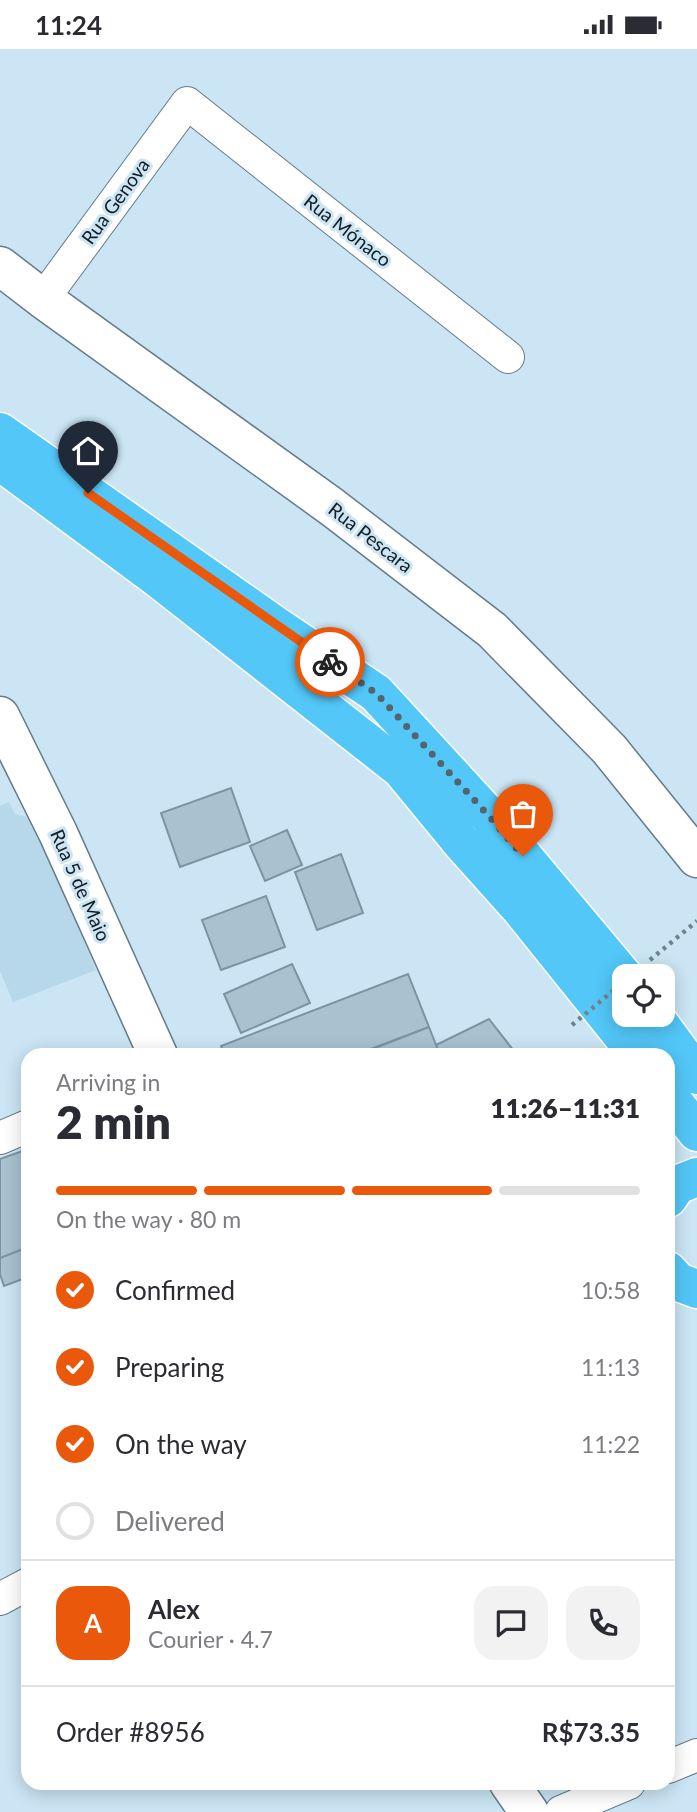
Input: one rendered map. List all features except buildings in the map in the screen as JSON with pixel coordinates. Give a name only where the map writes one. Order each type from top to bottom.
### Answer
[{"type":"highway","points":[[0,432],[167,567],[401,769],[521,909],[621,1039]]},
{"type":"highway","points":[[0,461],[74,516],[276,626],[376,693],[619,964]]},
{"type":"highway","points":[[0,494],[167,567]]},
{"type":"highway","points":[[0,494],[74,516]]},
{"type":"highway","points":[[662,1027],[697,1075]]},
{"type":"highway","points":[[675,1104],[697,1132]]},
{"type":"highway","points":[[675,1188],[697,1177]]},
{"type":"highway","points":[[675,1279],[697,1289]]},
{"type":"street","name":"Rua Genova","points":[[43,299],[187,103]]},
{"type":"street","name":"Rua Mónaco","points":[[187,103],[508,357]]},
{"type":"street","name":"Rua Pescara","points":[[0,266],[331,507],[492,630],[608,749],[697,858]]},
{"type":"street","name":"Rua 5 de Maio","points":[[0,716],[58,833],[155,1048]]},
{"type":"street","points":[[0,1138],[21,1129]]},
{"type":"street","points":[[675,1297],[697,1295]]},
{"type":"street","points":[[0,1599],[21,1588]]},
{"type":"street","points":[[675,1764],[697,1755]]},
{"type":"street","points":[[514,1790],[529,1812]]},
{"type":"street","points":[[561,1812],[613,1790]]},
{"type":"path","points":[[644,964],[697,921]]},
{"type":"path","points":[[572,1025],[612,991]]},
{"type":"shaded area","points":[[9,802],[15,814],[32,818],[96,970],[13,1002],[0,971],[0,806]]},
{"type":"way so far","points":[[330,662],[376,693],[523,856]]},
{"type":"route","points":[[88,493],[330,662]]}]
